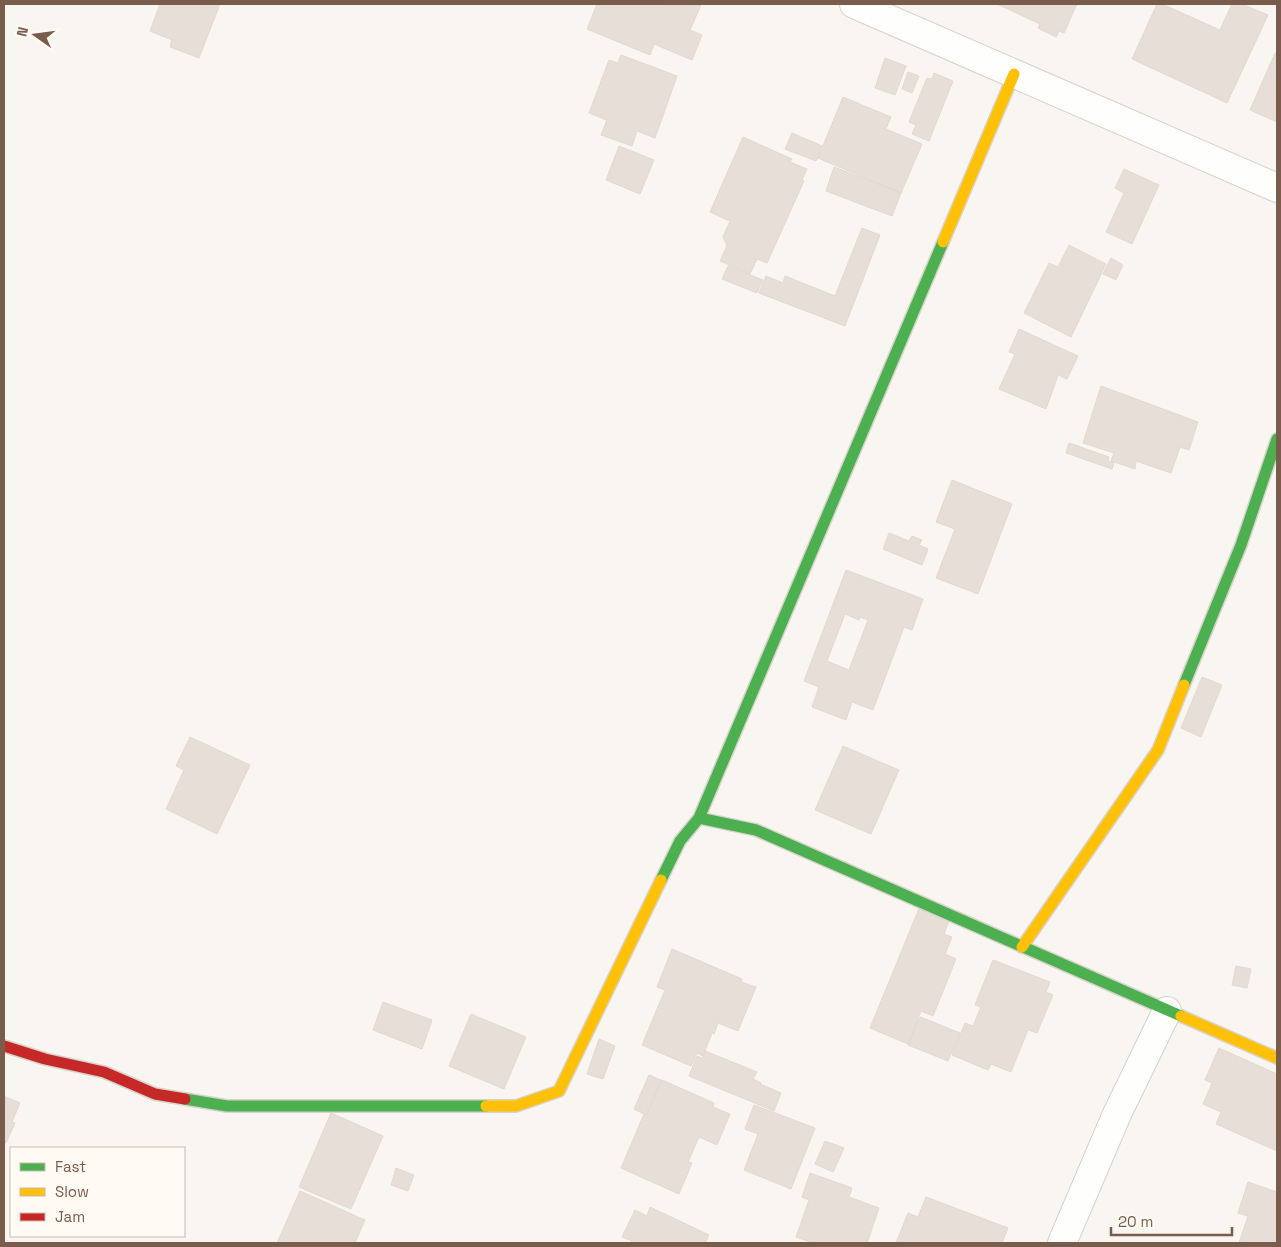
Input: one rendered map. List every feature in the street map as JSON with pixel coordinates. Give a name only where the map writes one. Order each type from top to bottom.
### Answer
[{"type":"street","points":[[854,4],[1277,188]]},
{"type":"street","points":[[4,1046],[45,1059],[104,1072],[155,1094],[226,1106],[516,1106],[559,1091],[680,841],[699,818],[1014,74]]},
{"type":"street","points":[[1022,947],[1158,750],[1241,546],[1277,439]]},
{"type":"street","points":[[699,818],[756,830],[1277,1058]]},
{"type":"street","points":[[1062,1243],[1117,1114],[1167,1011]]},
{"type":"building","points":[[160,4],[220,4],[199,58],[170,47],[172,40],[150,31]]},
{"type":"building","points":[[597,4],[701,5],[690,30],[702,35],[692,60],[654,44],[650,55],[587,29]]},
{"type":"building","points":[[997,4],[1077,4],[1064,33],[1059,31],[1056,37],[1038,28],[1040,24]]},
{"type":"building","points":[[1157,4],[1162,4],[1220,30],[1232,4],[1242,4],[1268,15],[1227,103],[1132,59]]},
{"type":"building","points":[[1275,53],[1277,54],[1277,122],[1250,110]]},
{"type":"building","points":[[621,55],[677,76],[655,138],[637,131],[632,146],[601,135],[607,120],[589,113],[609,60],[618,63]]},
{"type":"building","points":[[885,58],[906,66],[895,95],[875,88]]},
{"type":"building","points":[[908,72],[919,76],[912,93],[902,89]]},
{"type":"building","points":[[934,73],[953,81],[929,141],[912,134],[916,125],[909,122],[927,78],[932,79]]},
{"type":"building","points":[[843,97],[891,117],[886,129],[922,144],[901,193],[818,158]]},
{"type":"building","points":[[792,133],[822,146],[816,161],[785,149]]},
{"type":"building","points":[[743,137],[792,159],[790,162],[807,169],[802,180],[804,181],[767,263],[757,259],[750,274],[720,261],[727,246],[723,237],[730,221],[710,212]]},
{"type":"building","points":[[619,146],[654,160],[640,194],[606,180]]},
{"type":"building","points":[[834,167],[901,193],[892,216],[826,191]]},
{"type":"building","points":[[1124,169],[1159,185],[1132,244],[1106,232],[1124,193],[1115,188]]},
{"type":"building","points":[[862,228],[880,235],[845,326],[759,293],[766,276],[783,283],[785,276],[835,296]]},
{"type":"building","points":[[1069,245],[1106,264],[1071,337],[1024,313],[1049,263],[1058,267]]},
{"type":"building","points":[[1111,258],[1123,265],[1116,280],[1103,274]]},
{"type":"building","points":[[728,266],[763,280],[757,293],[722,279]]},
{"type":"building","points":[[1019,329],[1078,356],[1067,379],[1058,375],[1046,409],[999,389],[1015,354],[1009,352]]},
{"type":"building","points":[[1101,386],[1198,422],[1189,450],[1180,447],[1171,473],[1136,461],[1135,469],[1111,461],[1114,453],[1083,443]]},
{"type":"building","points":[[1069,443],[1109,457],[1108,461],[1114,463],[1112,469],[1066,453]]},
{"type":"building","points":[[952,480],[1012,504],[978,594],[936,578],[955,529],[936,522]]},
{"type":"building","points":[[889,533],[909,541],[912,536],[922,540],[919,545],[928,549],[922,565],[883,549]]},
{"type":"building","points":[[846,570],[923,599],[912,630],[904,627],[873,710],[852,702],[846,720],[812,707],[819,687],[804,681]],"holes":[[[845,614],[859,620],[860,617],[868,620],[849,670],[827,661]]]},
{"type":"building","points":[[1202,677],[1222,685],[1201,737],[1181,728]]},
{"type":"building","points":[[190,737],[250,765],[217,834],[166,809],[184,770],[176,766]]},
{"type":"building","points":[[843,746],[899,770],[871,834],[815,810]]},
{"type":"building","points":[[920,906],[950,918],[944,934],[952,937],[945,954],[956,959],[933,1016],[921,1011],[908,1044],[870,1028]]},
{"type":"building","points":[[672,949],[742,979],[741,982],[756,987],[738,1031],[718,1023],[703,1056],[697,1053],[691,1066],[642,1045],[665,990],[657,987]]},
{"type":"building","points":[[993,960],[1050,982],[1046,992],[1053,995],[1037,1033],[1028,1030],[1011,1072],[991,1064],[988,1070],[952,1055],[965,1023],[973,1026],[981,1007],[975,1005]]},
{"type":"building","points":[[1236,966],[1251,969],[1247,988],[1232,985]]},
{"type":"building","points":[[383,1002],[432,1020],[422,1049],[373,1030]]},
{"type":"building","points":[[471,1014],[526,1037],[504,1089],[449,1066]]},
{"type":"building","points":[[920,1017],[960,1033],[948,1061],[908,1045]]},
{"type":"building","points":[[599,1039],[615,1046],[603,1079],[587,1074]]},
{"type":"building","points":[[1219,1048],[1277,1074],[1277,1151],[1216,1124],[1221,1112],[1203,1104],[1212,1083],[1205,1080]]},
{"type":"building","points":[[705,1051],[757,1072],[753,1079],[781,1093],[774,1111],[689,1076],[697,1056],[702,1058]]},
{"type":"building","points":[[649,1075],[661,1080],[646,1115],[634,1109]]},
{"type":"building","points":[[662,1080],[714,1103],[713,1107],[730,1114],[717,1145],[699,1137],[688,1162],[692,1163],[679,1194],[621,1168],[644,1114],[647,1115]]},
{"type":"building","points":[[4,1096],[20,1103],[12,1122],[15,1123],[6,1143],[4,1141]]},
{"type":"building","points":[[754,1105],[815,1128],[791,1189],[744,1170],[758,1134],[745,1129]]},
{"type":"building","points":[[331,1113],[383,1136],[351,1209],[299,1187]]},
{"type":"building","points":[[825,1141],[844,1148],[833,1172],[815,1164]]},
{"type":"building","points":[[396,1168],[414,1175],[408,1191],[391,1185]]},
{"type":"building","points":[[810,1173],[852,1188],[849,1197],[879,1208],[867,1243],[813,1243],[796,1237],[809,1200],[802,1197]]},
{"type":"building","points":[[1248,1182],[1277,1192],[1277,1243],[1239,1243],[1248,1216],[1238,1213]]},
{"type":"building","points":[[300,1191],[365,1220],[355,1243],[277,1243]]},
{"type":"building","points":[[926,1197],[1008,1228],[1002,1243],[896,1243],[908,1213],[918,1217]]},
{"type":"building","points":[[650,1207],[709,1235],[705,1243],[631,1243],[632,1241],[622,1237],[635,1210],[647,1216]]},
{"type":"traffic: fast","points":[[699,818],[943,242]]},
{"type":"traffic: fast","points":[[1184,685],[1241,545],[1277,439]]},
{"type":"traffic: fast","points":[[661,880],[680,841],[699,818],[756,830],[1181,1016]]},
{"type":"traffic: fast","points":[[185,1099],[227,1106],[486,1106]]},
{"type":"traffic: slow","points":[[943,242],[1014,74]]},
{"type":"traffic: slow","points":[[1022,947],[1158,750],[1184,685]]},
{"type":"traffic: slow","points":[[486,1106],[516,1106],[559,1091],[661,880]]},
{"type":"traffic: slow","points":[[1181,1016],[1277,1058]]},
{"type":"traffic: jam","points":[[4,1046],[45,1059],[104,1072],[155,1094],[185,1099]]}]
